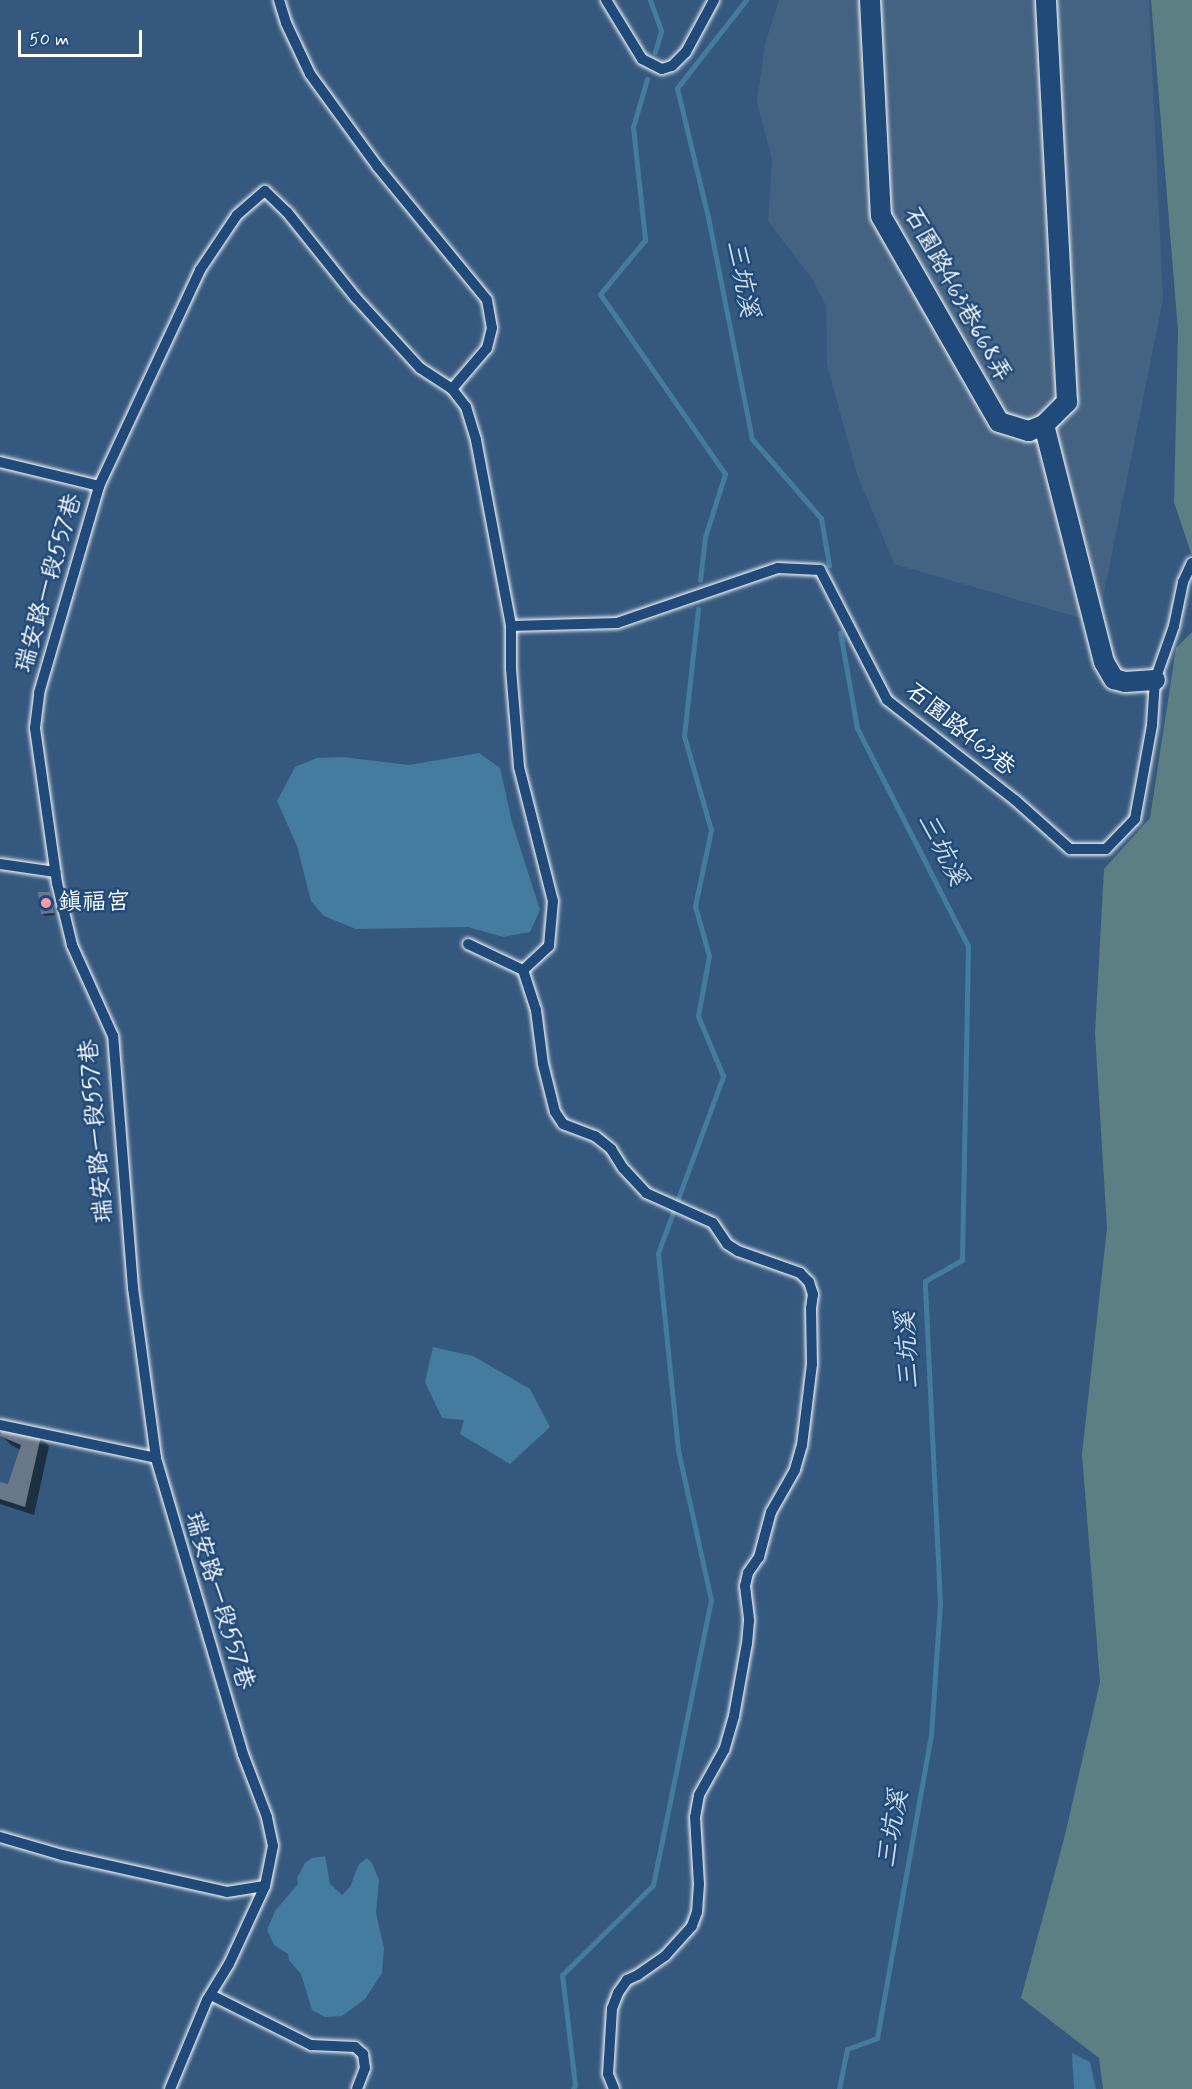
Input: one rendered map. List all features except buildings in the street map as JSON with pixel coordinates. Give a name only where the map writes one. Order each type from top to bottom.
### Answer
[{"type":"street","name":"石園路463巷668弄","points":[[870,0],[881,216],[999,422],[1029,431],[1044,425]]},
{"type":"street","points":[[1046,0],[1067,402],[1044,425],[1104,662],[1114,679],[1125,682],[1155,680]]},
{"type":"lane","points":[[279,0],[286,23],[310,74],[377,166],[487,300],[492,328],[487,348],[452,388],[466,407],[476,440],[512,626],[511,669],[519,767],[553,901],[549,946],[523,970]]},
{"type":"lane","points":[[606,0],[642,59],[662,69],[672,66],[686,52],[714,0]]},
{"type":"lane","name":"瑞安路一段557巷","points":[[170,2089],[211,1995],[229,1964],[265,1886],[273,1846],[267,1817],[243,1754],[156,1458],[133,1288],[114,1079],[113,1036],[72,945],[55,872],[34,728],[39,693],[99,486],[200,270],[237,215],[265,191],[287,212],[356,298],[420,368],[452,388]]},
{"type":"lane","points":[[0,462],[99,486]]},
{"type":"lane","name":"石園路463巷","points":[[512,626],[617,623],[778,568],[820,570],[887,700],[1015,801],[1070,849],[1106,849],[1136,819],[1152,725],[1155,680],[1174,626],[1183,582],[1192,563]]},
{"type":"lane","points":[[0,864],[55,872]]},
{"type":"lane","points":[[468,944],[523,970],[536,1010],[543,1064],[555,1112],[563,1124],[595,1137],[611,1149],[623,1168],[646,1193],[713,1222],[727,1244],[738,1251],[787,1267],[809,1282],[813,1294],[812,1364],[802,1445],[795,1470],[771,1512],[759,1557],[748,1573],[745,1586],[747,1643],[734,1716],[724,1750],[699,1795],[695,1817],[699,1884],[697,1912],[693,1926],[665,1956],[627,1980],[618,1993],[612,2009],[608,2074],[614,2089]]},
{"type":"lane","points":[[0,1425],[156,1458]]},
{"type":"lane","points":[[0,1837],[62,1855],[227,1892],[265,1886]]},
{"type":"lane","points":[[211,1995],[311,2045],[355,2048],[363,2054],[365,2068],[357,2089]]},
{"type":"shaded area","points":[[779,0],[1149,0],[1163,299],[1098,623],[894,564],[857,474],[827,365],[826,306],[813,280],[768,221],[772,160],[757,102],[765,44]]},
{"type":"shaded area","points":[[479,753],[500,768],[512,822],[540,910],[530,932],[503,937],[468,927],[356,929],[324,916],[311,901],[297,846],[277,801],[295,767],[317,758],[342,757],[409,765]]},
{"type":"shaded area","points":[[433,1347],[473,1356],[530,1389],[550,1427],[510,1464],[460,1434],[464,1420],[442,1418],[425,1382]]},
{"type":"shaded area","points":[[325,1856],[330,1884],[342,1895],[350,1887],[359,1864],[367,1858],[372,1863],[379,1880],[376,1913],[384,1948],[382,1973],[365,1999],[342,2016],[325,2017],[312,2010],[301,1974],[289,1960],[288,1954],[274,1945],[267,1930],[275,1911],[298,1884],[297,1878],[305,1863],[312,1858]]},
{"type":"shaded area","points":[[1072,2053],[1090,2062],[1096,2089],[1074,2089]]},
{"type":"green space","points":[[1151,0],[1192,0],[1192,556],[1174,502],[1178,331]]},
{"type":"green space","points":[[1192,632],[1192,2089],[1103,2089],[1099,2058],[1021,1998],[1065,1835],[1100,1682],[1082,1454],[1107,1228],[1095,1033],[1104,869],[1150,818],[1176,648]]},
{"type":"waterway","points":[[650,0],[661,31],[655,52]]},
{"type":"waterway","name":"三坑溪","points":[[746,0],[677,88],[708,217],[752,439],[821,518],[829,565]]},
{"type":"waterway","points":[[647,79],[633,127],[645,240],[600,294],[725,474],[705,537],[700,580]]},
{"type":"waterway","points":[[573,2089],[575,2085],[562,1975],[653,1885],[711,1600],[678,1450],[658,1253],[723,1076],[698,1016],[709,956],[695,906],[711,830],[684,736],[698,609]]},
{"type":"waterway","name":"三坑溪","points":[[839,2089],[847,2049],[877,2038],[931,1735],[940,1604],[925,1281],[962,1260],[968,946],[857,728],[840,632]]},
{"type":"place","name":"鎮福宮","points":[[46,903]]}]
